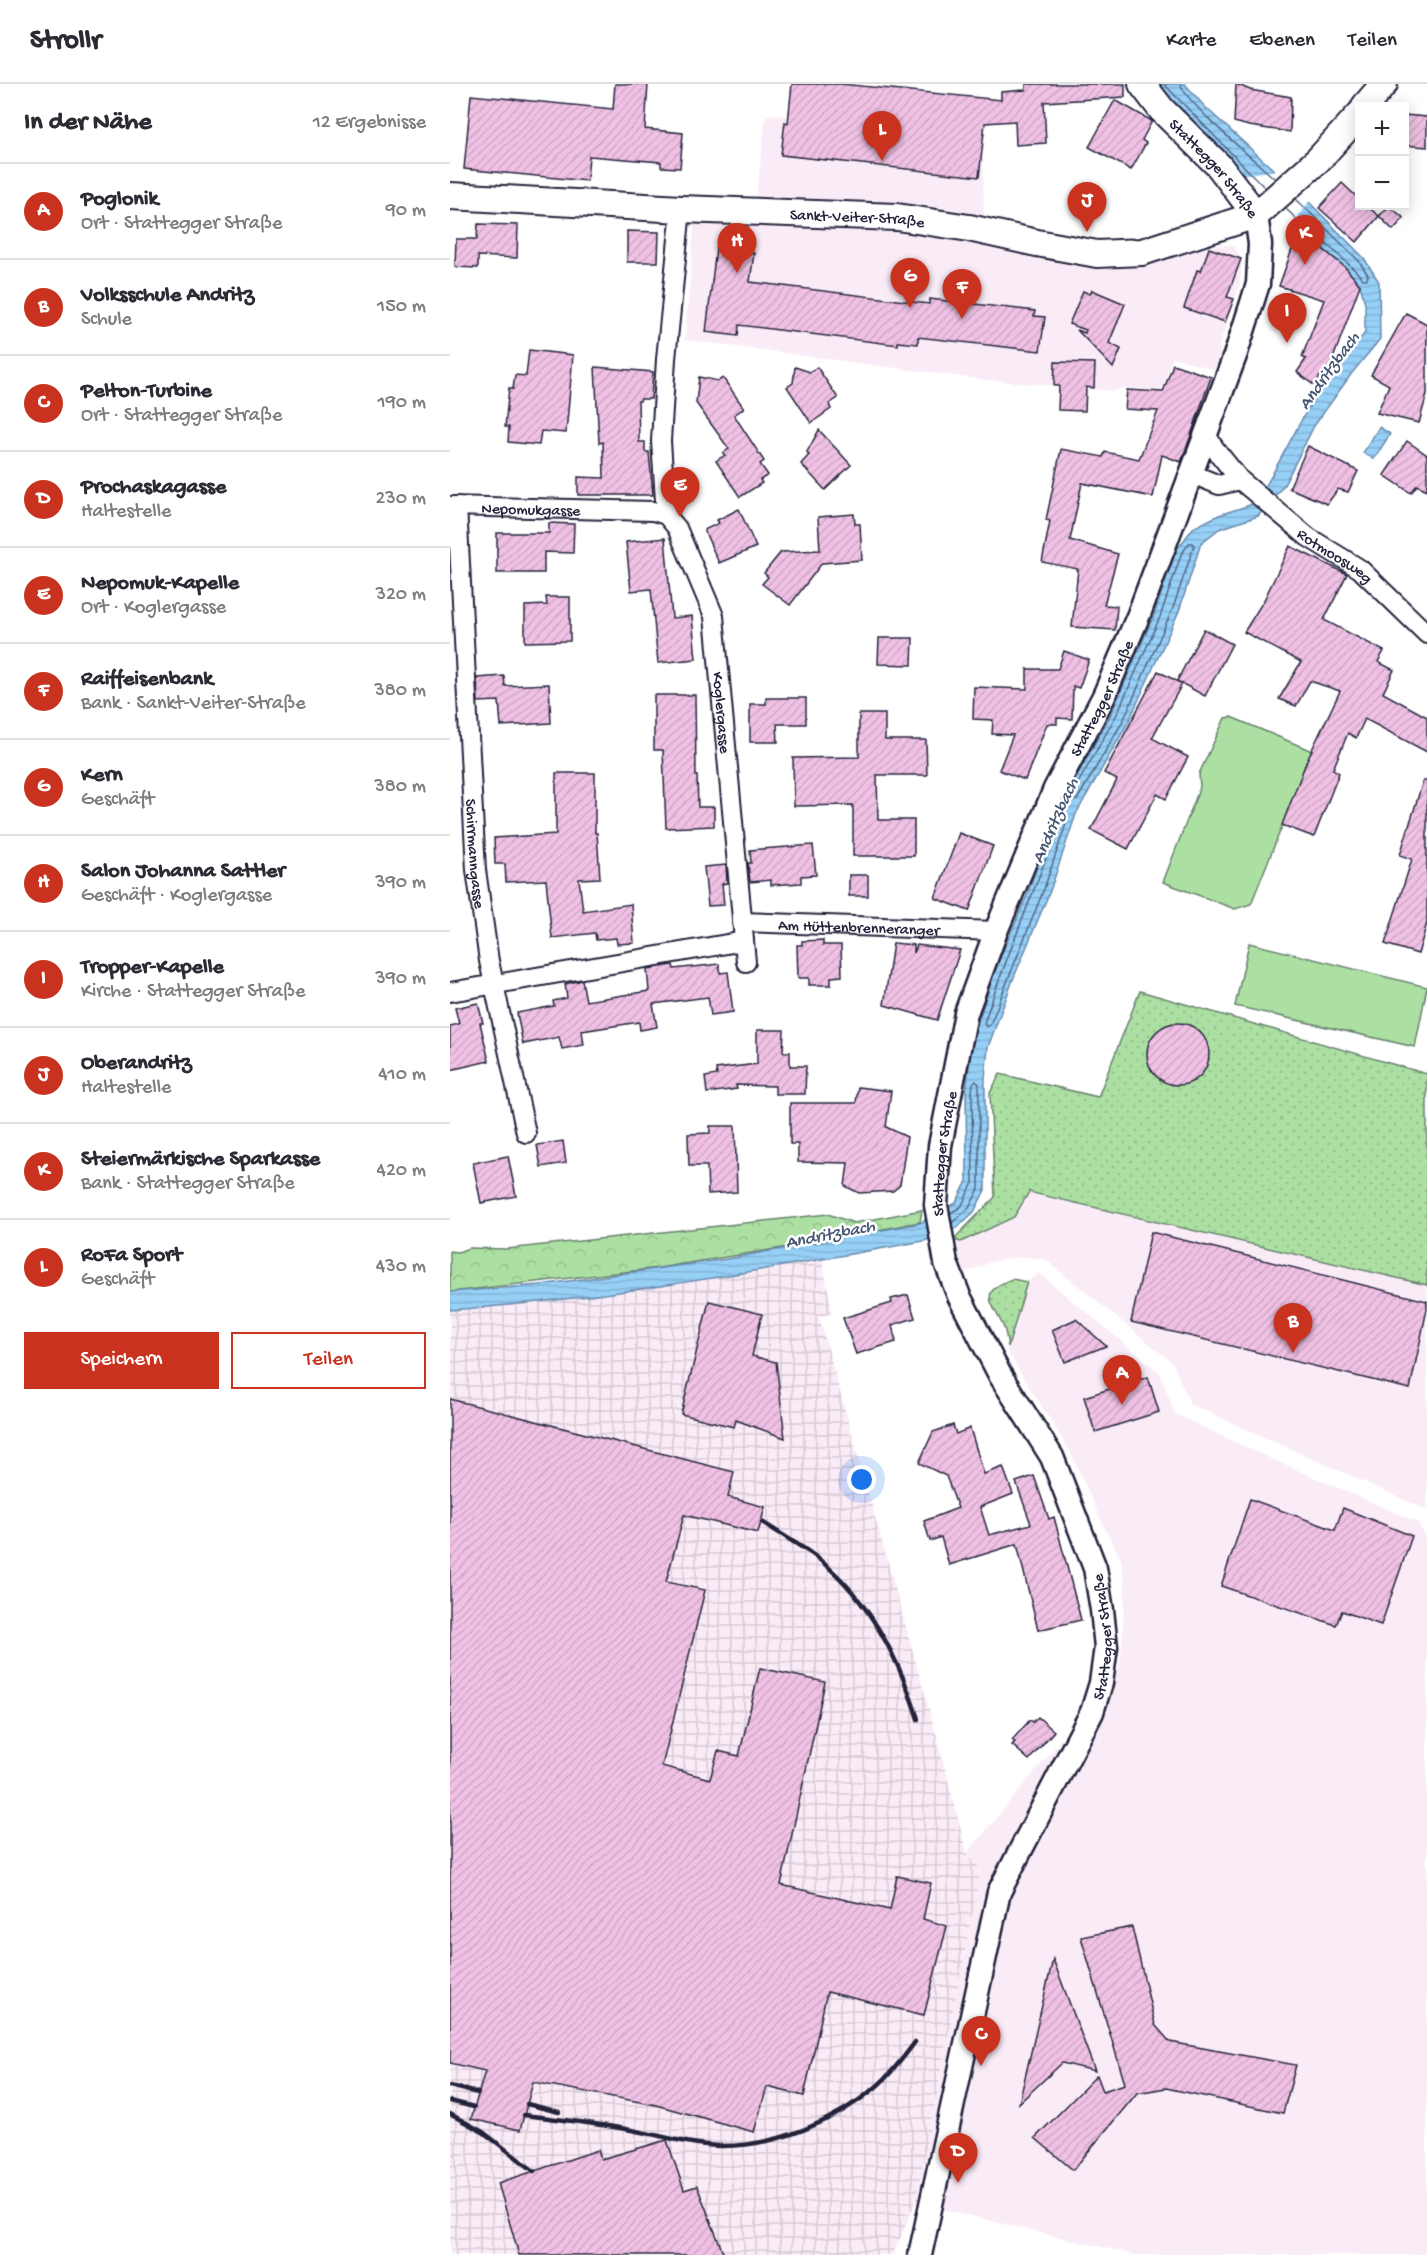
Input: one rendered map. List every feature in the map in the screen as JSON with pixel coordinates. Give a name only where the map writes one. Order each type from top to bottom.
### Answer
[{"type":"main road","name":"Stattegger Straße","points":[[1142,84],[1162,110],[1263,210]]},
{"type":"main road","points":[[1368,102],[1384,84]]},
{"type":"main road","points":[[1263,210],[1294,184],[1355,118]]},
{"type":"main road","name":"Sankt-Veiter-Straße","points":[[450,196],[681,209],[897,217],[978,229],[1097,254],[1142,252],[1263,210]]},
{"type":"street","points":[[666,515],[661,441],[666,359],[681,209]]},
{"type":"street","name":"Stattegger Straße","points":[[920,2255],[999,1892],[1092,1712],[1101,1683],[1106,1647],[1095,1568],[1052,1456],[1000,1375],[975,1328],[946,1263],[936,1205],[940,1146],[966,1013],[996,930],[1055,789],[1104,696],[1139,614],[1207,436],[1258,284],[1263,210]]},
{"type":"street","name":"Rotmoosweg","points":[[1207,436],[1240,480],[1308,537],[1360,569],[1427,634]]},
{"type":"street","points":[[1192,474],[1219,485],[1240,480]]},
{"type":"street","name":"Nepomukgasse","points":[[454,506],[653,511],[666,515]]},
{"type":"street","name":"Schirrmanngasse","points":[[454,506],[476,870],[494,984]]},
{"type":"street","name":"Koglergasse","points":[[666,515],[678,528],[714,616],[742,922]]},
{"type":"street","points":[[742,922],[746,962]]},
{"type":"street","name":"Am Hüttenbrenneranger","points":[[742,922],[996,930]]},
{"type":"street","points":[[450,992],[744,941]]},
{"type":"street","points":[[494,984],[526,1133]]},
{"type":"shaded area","points":[[766,114],[983,137],[984,243],[1116,269],[1217,245],[1233,245],[1242,259],[1240,284],[1219,346],[1221,357],[1214,370],[1173,357],[1161,391],[1124,388],[1114,391],[986,380],[685,340],[695,215],[754,217]]},
{"type":"shaded area","points":[[1029,1191],[1427,1285],[1427,1510],[1190,1404],[1173,1363],[1046,1260],[1028,1257],[1009,1258],[991,1262],[963,1274],[953,1240],[961,1242]]},
{"type":"shaded area","points":[[821,1250],[832,1313],[819,1317],[967,1853],[981,1870],[915,2203],[893,2255],[450,2255],[450,1303]]},
{"type":"shaded area","points":[[1039,1273],[1160,1373],[1175,1414],[1419,1523],[1427,1543],[1427,2255],[1135,2255],[915,2203],[981,1870],[967,1853],[1118,1672],[1122,1646],[1125,1587],[1121,1559],[1071,1453],[1007,1351],[1027,1282]]},
{"type":"green space","points":[[1231,717],[1312,751],[1251,904],[1235,909],[1163,882],[1200,787],[1199,774],[1225,718]]},
{"type":"green space","points":[[1249,943],[1427,987],[1415,1047],[1235,1006]]},
{"type":"green space","points":[[1140,991],[1427,1074],[1427,1285],[1029,1192],[1014,1217],[961,1242],[953,1240],[995,1197],[990,1093],[1000,1074],[1098,1097]]},
{"type":"green space","points":[[922,1210],[920,1222],[794,1246],[658,1268],[450,1292],[450,1251],[458,1252],[469,1248],[507,1249],[828,1214],[854,1223]]},
{"type":"green space","points":[[1012,1279],[1027,1282],[1008,1347],[1004,1328],[990,1299],[994,1289]]},
{"type":"water","name":"Andritzbach","points":[[1156,84],[1185,84],[1205,107],[1311,204],[1364,258],[1379,282],[1380,339],[1314,426],[1284,485],[1258,516],[1219,529],[1201,543],[1179,611],[1129,721],[1076,814],[1050,891],[988,1047],[985,1078],[985,1190],[974,1212],[958,1227],[924,1241],[628,1291],[450,1310],[450,1292],[540,1285],[727,1259],[920,1223],[956,1203],[967,1181],[966,1092],[972,1040],[997,965],[1027,895],[1055,816],[1112,712],[1154,615],[1175,552],[1193,528],[1219,515],[1250,505],[1268,482],[1307,410],[1331,374],[1365,333],[1365,303],[1360,285],[1346,269],[1299,230]]},
{"type":"water","points":[[1379,427],[1390,434],[1374,459],[1363,453]]},
{"type":"pier","points":[[1278,170],[1310,200],[1291,227],[1240,175]]},
{"type":"building","points":[[615,84],[648,84],[645,129],[683,133],[680,168],[661,167],[661,162],[589,156],[587,181],[464,169],[471,95],[613,109]]},
{"type":"building","points":[[792,84],[841,84],[1001,100],[1001,92],[1026,90],[1026,84],[1125,84],[1125,97],[1044,102],[1046,143],[1016,145],[1015,121],[985,123],[979,177],[781,155],[785,122],[788,123]]},
{"type":"building","points":[[1236,84],[1250,90],[1291,97],[1290,132],[1234,122]]},
{"type":"building","points":[[1115,100],[1152,121],[1142,140],[1146,143],[1131,170],[1089,147]]},
{"type":"building","points":[[1409,115],[1427,117],[1427,147],[1409,145]]},
{"type":"building","points":[[1342,183],[1355,195],[1355,210],[1372,210],[1379,216],[1357,242],[1319,208]]},
{"type":"building","points":[[1385,210],[1394,210],[1404,218],[1393,230],[1379,216]]},
{"type":"building","points":[[478,224],[518,225],[517,258],[478,256],[478,268],[455,267],[456,239],[477,239]]},
{"type":"building","points":[[1299,230],[1345,267],[1360,285],[1326,378],[1321,375],[1315,386],[1297,372],[1306,359],[1302,357],[1324,300],[1279,286]]},
{"type":"building","points":[[627,231],[659,232],[658,262],[627,262]]},
{"type":"building","points":[[716,248],[754,253],[750,282],[929,304],[930,299],[1035,311],[1034,316],[1045,317],[1040,351],[918,337],[918,344],[898,342],[898,345],[739,325],[738,336],[706,332]]},
{"type":"building","points":[[1209,248],[1241,259],[1227,297],[1234,299],[1225,322],[1184,308],[1197,270],[1201,271]]},
{"type":"building","points":[[1092,290],[1125,304],[1109,343],[1121,349],[1113,368],[1077,330],[1085,333],[1086,330],[1069,324],[1083,291],[1090,294]]},
{"type":"building","points":[[1406,313],[1427,324],[1427,394],[1419,423],[1377,413],[1389,385],[1371,375]]},
{"type":"building","points":[[529,350],[573,355],[566,433],[541,431],[539,445],[508,442],[509,427],[505,427],[509,388],[513,389],[515,375],[526,376]]},
{"type":"building","points":[[1055,362],[1095,363],[1094,388],[1086,387],[1085,411],[1058,410],[1059,386],[1054,386]]},
{"type":"building","points":[[1173,364],[1211,377],[1181,462],[1162,455],[1153,497],[1082,483],[1070,540],[1118,554],[1104,605],[1117,606],[1115,630],[1072,627],[1078,569],[1042,562],[1050,521],[1046,520],[1061,449],[1103,457],[1105,452],[1139,459],[1158,411],[1125,409],[1127,390],[1163,392]]},
{"type":"building","points":[[595,367],[653,372],[651,399],[638,401],[639,442],[645,442],[645,452],[649,452],[653,495],[578,495],[578,477],[604,478],[603,442],[599,443]]},
{"type":"building","points":[[795,367],[810,372],[817,367],[838,398],[829,404],[831,409],[811,423],[787,387],[793,383]]},
{"type":"building","points":[[699,377],[718,381],[723,378],[744,408],[734,415],[764,461],[760,464],[768,475],[760,480],[762,483],[740,497],[716,461],[729,449],[696,403]]},
{"type":"building","points":[[819,430],[851,465],[825,490],[801,464],[809,455],[807,452]]},
{"type":"building","points":[[1407,441],[1427,455],[1427,490],[1417,485],[1411,493],[1384,475]]},
{"type":"building","points":[[1308,446],[1358,471],[1348,492],[1338,489],[1327,504],[1289,488]]},
{"type":"building","points":[[739,509],[756,547],[719,563],[704,530],[719,523],[717,520]]},
{"type":"building","points":[[854,514],[855,524],[860,524],[862,560],[822,563],[790,605],[762,584],[768,577],[764,573],[781,552],[820,550],[818,517]]},
{"type":"building","points":[[549,523],[574,524],[573,553],[544,552],[544,573],[497,573],[497,533],[549,533]]},
{"type":"building","points":[[665,538],[672,618],[692,616],[696,659],[658,663],[651,589],[631,591],[626,542]]},
{"type":"building","points":[[1290,546],[1347,574],[1324,620],[1384,651],[1378,662],[1394,670],[1383,693],[1427,717],[1427,752],[1365,719],[1356,738],[1348,733],[1333,769],[1339,773],[1314,837],[1282,825],[1307,760],[1340,691],[1310,681],[1296,706],[1279,699],[1301,662],[1244,632],[1264,600]]},
{"type":"building","points":[[546,597],[570,597],[570,641],[525,642],[525,606],[547,605]]},
{"type":"building","points":[[1204,629],[1232,644],[1205,696],[1177,681]]},
{"type":"building","points":[[879,638],[913,638],[912,665],[878,664]]},
{"type":"building","points":[[1064,651],[1089,660],[1079,688],[1073,686],[1072,719],[1057,718],[1057,724],[1047,724],[1025,780],[999,770],[1013,735],[992,734],[993,720],[973,719],[974,687],[1027,689],[1027,669],[1058,669]]},
{"type":"building","points":[[1158,671],[1182,684],[1152,738],[1188,757],[1166,799],[1157,794],[1128,849],[1091,830],[1117,780],[1104,773]]},
{"type":"building","points":[[504,676],[505,686],[549,684],[551,723],[501,726],[499,701],[478,702],[477,678]]},
{"type":"building","points":[[654,695],[695,695],[698,807],[714,807],[714,826],[666,828],[663,750],[654,750]]},
{"type":"building","points":[[766,698],[806,698],[806,724],[777,724],[778,742],[750,742],[750,704],[766,704]]},
{"type":"building","points":[[859,714],[885,714],[885,740],[926,740],[927,775],[877,775],[878,820],[914,820],[914,856],[853,856],[853,805],[794,806],[793,758],[859,757]]},
{"type":"building","points":[[556,773],[595,773],[595,833],[597,833],[600,878],[579,879],[583,911],[631,904],[634,943],[617,944],[616,938],[596,940],[595,933],[552,938],[546,880],[506,882],[505,864],[495,864],[494,838],[556,834]]},
{"type":"building","points":[[1423,781],[1427,781],[1427,923],[1418,954],[1385,944],[1412,859],[1400,855]]},
{"type":"building","points":[[959,833],[993,846],[969,911],[935,898]]},
{"type":"building","points":[[813,845],[816,875],[801,876],[801,883],[771,885],[771,880],[750,882],[748,863],[751,863],[750,850]]},
{"type":"building","points":[[726,865],[727,883],[722,884],[724,905],[708,906],[704,867]]},
{"type":"building","points":[[849,875],[868,875],[868,896],[849,896]]},
{"type":"building","points":[[823,940],[823,945],[841,945],[842,976],[831,977],[831,985],[809,985],[809,978],[798,978],[797,945],[802,945],[802,941]]},
{"type":"building","points":[[893,943],[914,945],[914,953],[917,945],[960,950],[937,1020],[884,1005]]},
{"type":"building","points":[[719,964],[720,973],[728,972],[733,1012],[711,1015],[708,997],[653,1004],[657,1027],[640,1030],[639,1022],[582,1031],[584,1045],[562,1049],[559,1037],[523,1044],[517,1013],[554,1006],[553,1001],[567,998],[565,984],[582,980],[586,1001],[649,991],[647,969],[673,965],[674,969]]},
{"type":"building","points":[[478,1003],[489,1061],[450,1070],[450,1026],[459,1024],[455,1008]]},
{"type":"building","points":[[1178,1023],[1200,1032],[1209,1054],[1200,1076],[1178,1085],[1156,1076],[1147,1054],[1156,1032]]},
{"type":"building","points":[[757,1030],[784,1030],[783,1052],[790,1052],[790,1066],[806,1066],[805,1094],[775,1094],[775,1086],[736,1085],[737,1089],[707,1093],[705,1077],[717,1075],[716,1069],[757,1064]]},
{"type":"building","points":[[858,1087],[891,1091],[886,1127],[907,1137],[900,1185],[893,1191],[859,1193],[845,1186],[848,1163],[798,1162],[798,1144],[790,1144],[790,1103],[856,1103]]},
{"type":"building","points":[[710,1126],[735,1126],[737,1192],[708,1194],[707,1166],[689,1166],[688,1134],[710,1133]]},
{"type":"building","points":[[563,1141],[566,1163],[541,1167],[537,1145]]},
{"type":"building","points":[[508,1156],[516,1196],[481,1203],[473,1163]]},
{"type":"building","points":[[1151,1232],[1427,1301],[1410,1389],[1131,1322]]},
{"type":"building","points":[[908,1295],[915,1318],[892,1325],[896,1342],[856,1354],[843,1318],[892,1303],[891,1299]]},
{"type":"building","points":[[709,1301],[762,1314],[752,1356],[776,1362],[785,1438],[736,1420],[734,1427],[681,1414]]},
{"type":"building","points":[[1076,1319],[1106,1346],[1065,1362],[1052,1330]]},
{"type":"building","points":[[1148,1377],[1159,1412],[1095,1432],[1084,1397]]},
{"type":"building","points":[[450,1399],[734,1472],[728,1497],[765,1507],[758,1533],[684,1515],[666,1582],[705,1590],[662,1766],[710,1779],[718,1751],[739,1756],[760,1668],[825,1682],[781,1885],[890,1910],[897,1876],[931,1883],[923,1919],[947,1926],[924,2015],[827,1992],[804,2096],[767,2087],[754,2132],[656,2105],[533,2082],[520,2130],[471,2119],[485,2071],[450,2063]]},
{"type":"building","points":[[953,1425],[956,1434],[970,1428],[984,1474],[1003,1467],[1013,1494],[980,1507],[989,1535],[1031,1524],[1016,1482],[1034,1476],[1049,1519],[1054,1517],[1081,1620],[1038,1630],[1017,1544],[949,1565],[941,1537],[930,1541],[924,1521],[958,1508],[946,1476],[919,1463],[933,1432]]},
{"type":"building","points":[[1250,1499],[1335,1530],[1343,1508],[1412,1536],[1381,1625],[1342,1611],[1336,1625],[1221,1586]]},
{"type":"building","points":[[1038,1717],[1054,1731],[1029,1760],[1012,1745],[1015,1742],[1012,1740],[1030,1720],[1033,1722]]},
{"type":"building","points":[[1132,1927],[1155,2025],[1170,2042],[1296,2065],[1283,2113],[1166,2088],[1137,2093],[1073,2170],[1035,2138],[1097,2075],[1103,2091],[1125,2084],[1081,1937]]},
{"type":"building","points":[[1053,1959],[1095,2071],[1062,2063],[1019,2103]]},
{"type":"building","points":[[667,2140],[684,2190],[697,2186],[724,2255],[519,2255],[498,2183],[598,2150],[601,2159]]},
{"type":"railway","points":[[762,1522],[812,1554],[849,1588],[878,1628],[890,1650],[901,1672],[918,1719]]},
{"type":"railway","points":[[524,2115],[612,2127],[701,2145],[743,2145],[763,2142],[804,2130],[860,2100],[887,2077],[915,2042]]},
{"type":"railway","points":[[450,2086],[478,2093]]},
{"type":"railway","points":[[450,2101],[474,2107]]},
{"type":"railway","points":[[527,2104],[559,2112]]},
{"type":"railway","points":[[450,2114],[483,2132],[534,2171]]},
{"type":"place","name":"RoFa Sport","points":[[882,161]]},
{"type":"place","name":"Oberandritz","points":[[1087,232]]},
{"type":"place","name":"Steiermärkische Sparkasse","points":[[1305,265]]},
{"type":"place","name":"Salon Johanna Sattler","points":[[737,273]]},
{"type":"place","name":"Kern","points":[[910,308]]},
{"type":"place","name":"Raiffeisenbank","points":[[962,319]]},
{"type":"place","name":"Tropper-Kapelle","points":[[1287,343]]},
{"type":"place","name":"Nepomuk-Kapelle","points":[[680,517]]},
{"type":"place","name":"Volksschule Andritz","points":[[1293,1353]]},
{"type":"place","name":"Poglonik","points":[[1122,1405]]},
{"type":"place","name":"Pelton-Turbine","points":[[981,2066]]},
{"type":"place","name":"Prochaskagasse","points":[[958,2183]]}]
